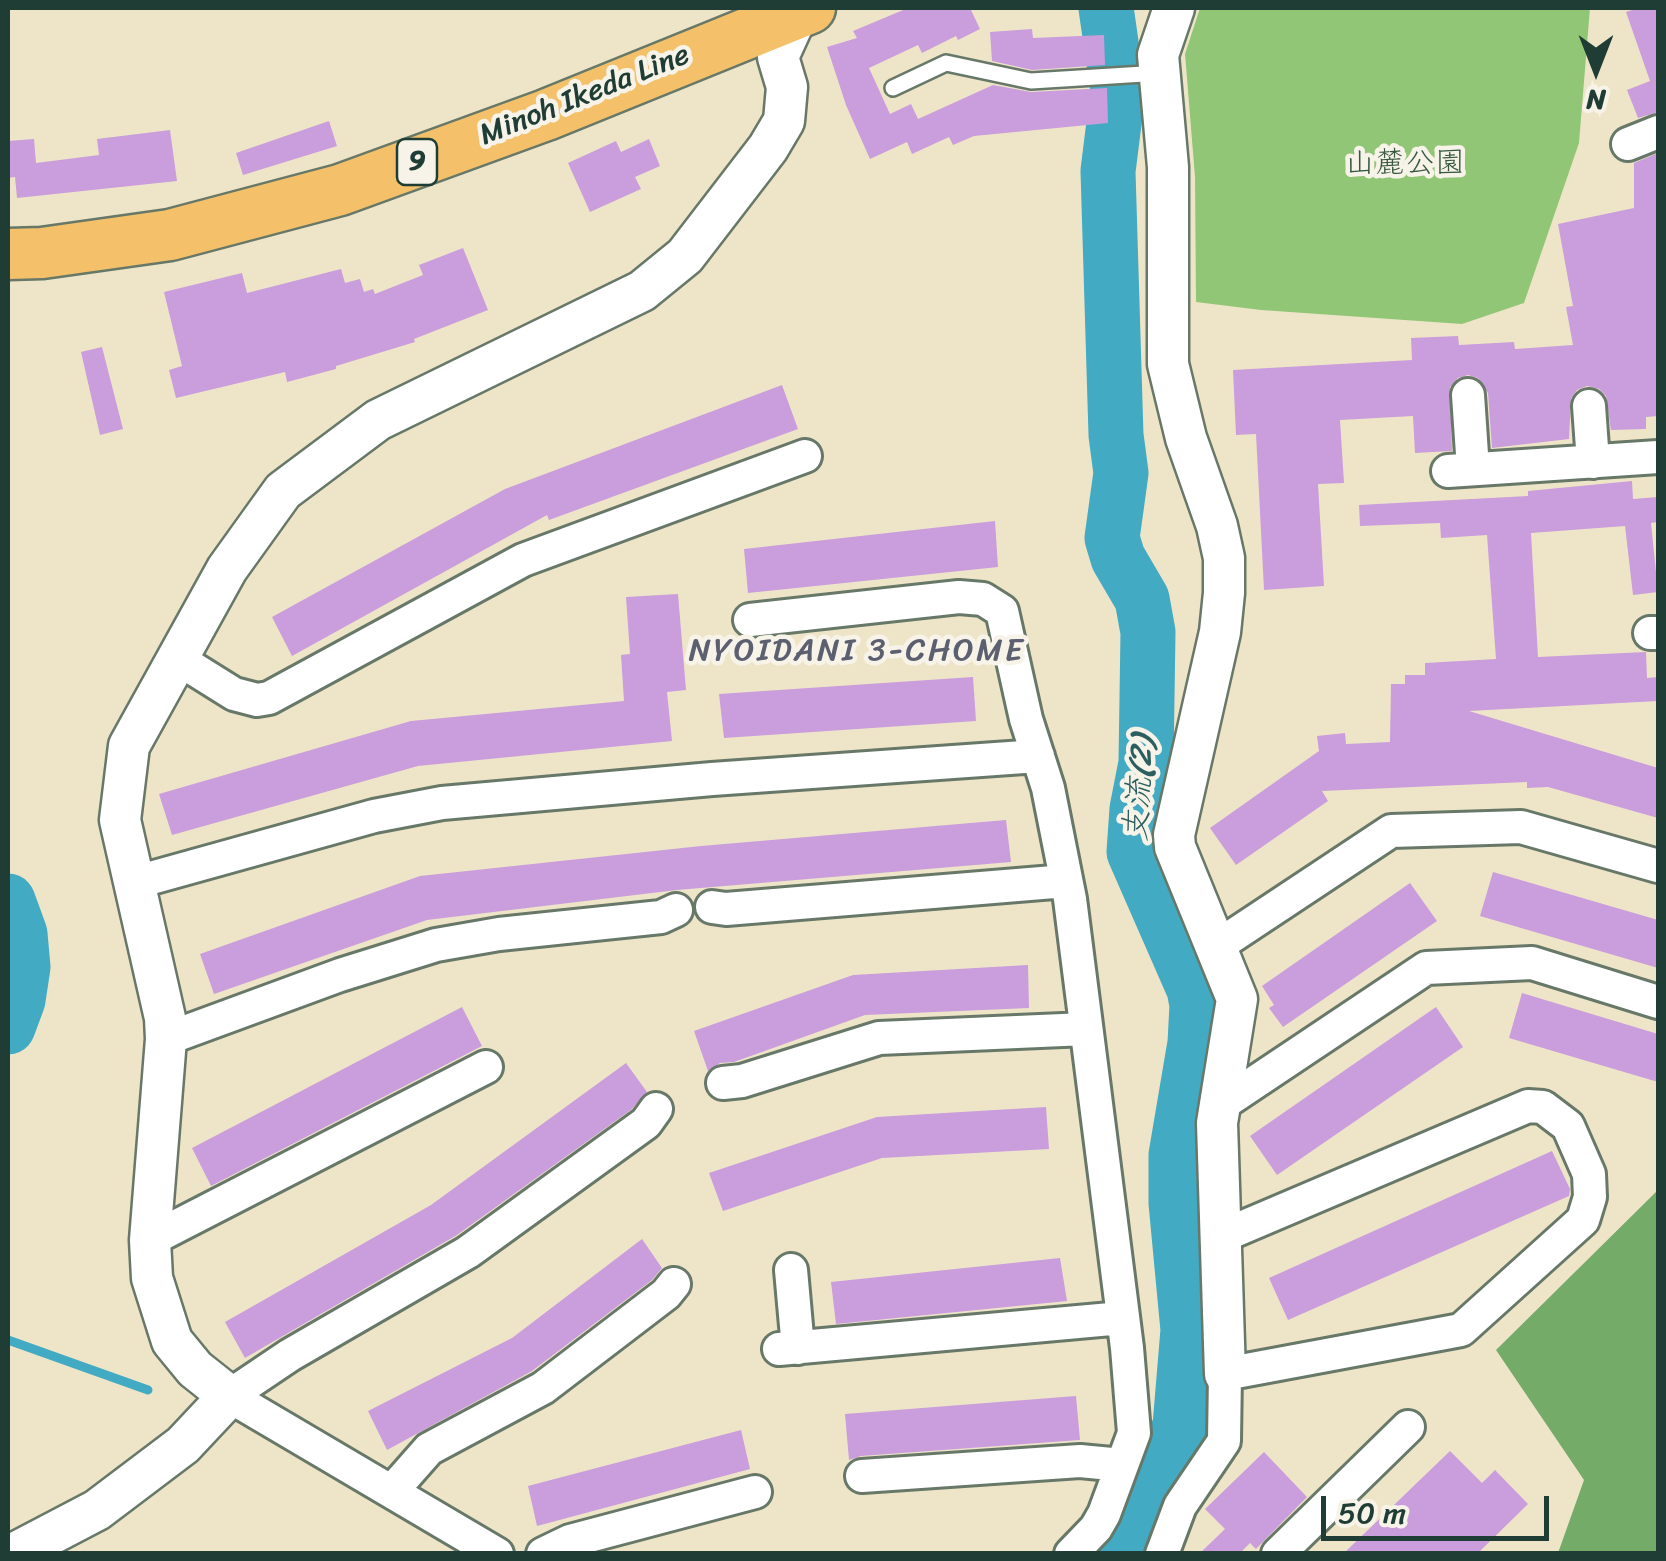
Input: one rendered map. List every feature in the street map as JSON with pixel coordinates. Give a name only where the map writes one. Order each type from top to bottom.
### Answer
[{"type":"main road","name":"Minoh Ikeda Line","points":[[8,254],[170,236],[340,190],[546,114],[802,9]]},
{"type":"street","points":[[1162,1554],[1180,1506],[1224,1440],[1218,1107],[1236,998],[1175,848],[1174,835],[1220,632],[1224,558],[1186,438],[1168,364],[1168,167],[1144,74],[1158,55],[1174,8]]},
{"type":"street","points":[[498,1554],[229,1396],[195,1369],[172,1341],[152,1278],[150,1240],[166,1038],[120,820],[130,746],[228,569],[283,491],[378,420],[642,291],[685,256],[768,148],[784,121],[788,87],[778,57],[802,9]]},
{"type":"street","points":[[1468,395],[1460,470],[1658,458]]},
{"type":"street","points":[[1589,406],[1592,462]]},
{"type":"street","points":[[178,659],[234,694],[258,700],[269,698],[523,560],[804,456]]},
{"type":"street","points":[[750,620],[959,597],[983,598],[1002,611],[1026,720],[1048,788],[1066,881],[1134,1432],[1104,1514],[1072,1554]]},
{"type":"street","points":[[133,883],[374,816],[442,803],[1038,756]]},
{"type":"street","points":[[1216,946],[1391,831],[1521,827],[1658,866]]},
{"type":"street","points":[[712,907],[726,909],[1066,881]]},
{"type":"street","points":[[166,1038],[436,945],[499,934],[661,917],[676,910]]},
{"type":"street","points":[[1218,1107],[1426,968],[1532,963],[1658,1002]]},
{"type":"street","points":[[723,1083],[742,1081],[879,1038],[1086,1030]]},
{"type":"street","points":[[150,1240],[486,1067]]},
{"type":"street","points":[[1220,1237],[1528,1106],[1543,1107],[1568,1126],[1589,1174],[1590,1197],[1582,1220],[1461,1330],[1225,1374]]},
{"type":"street","points":[[13,1554],[96,1510],[183,1445],[229,1396],[290,1355],[468,1252],[646,1123],[656,1109]]},
{"type":"street","points":[[791,1270],[788,1349],[1122,1318]]},
{"type":"street","points":[[392,1491],[429,1449],[543,1388],[674,1284]]},
{"type":"street","points":[[1278,1554],[1408,1427]]},
{"type":"street","points":[[862,1476],[1080,1461],[1122,1466]]},
{"type":"street","points":[[543,1554],[570,1541],[755,1492]]},
{"type":"lane","points":[[892,88],[946,62],[1031,81],[1144,74]]},
{"type":"green space","name":"山麓公園","points":[[1200,8],[1590,8],[1579,143],[1524,303],[1462,324],[1196,302],[1195,177],[1185,54]]},
{"type":"green space","points":[[1658,1190],[1658,1553],[1558,1553],[1584,1480],[1496,1350]]},
{"type":"building","points":[[908,8],[970,8],[980,29],[922,53],[918,45],[869,68],[890,114],[911,104],[918,119],[993,85],[1031,92],[1107,88],[1108,123],[974,136],[953,145],[949,137],[912,154],[907,142],[870,159],[846,105],[827,47],[857,38],[853,31]]},
{"type":"building","points":[[1658,8],[1658,112],[1638,118],[1627,90],[1650,81],[1626,12]]},
{"type":"building","points":[[1032,29],[1033,38],[1104,35],[1105,65],[1032,70],[992,61],[990,32]]},
{"type":"building","points":[[329,121],[337,146],[243,175],[236,153]]},
{"type":"building","points":[[170,130],[177,181],[17,198],[15,177],[8,178],[8,141],[34,139],[36,163],[99,155],[97,139]]},
{"type":"building","points":[[649,139],[660,166],[635,177],[641,189],[590,212],[568,163],[616,141],[621,152]]},
{"type":"building","points":[[1658,153],[1658,416],[1646,417],[1646,429],[1611,430],[1606,396],[1587,386],[1571,398],[1569,439],[1492,448],[1488,393],[1478,378],[1468,375],[1458,378],[1450,387],[1452,451],[1415,453],[1413,416],[1340,420],[1344,483],[1318,484],[1324,586],[1264,590],[1256,434],[1236,435],[1233,370],[1412,360],[1411,338],[1458,336],[1459,345],[1514,342],[1515,349],[1573,345],[1566,307],[1573,306],[1558,224],[1634,208],[1634,163]]},
{"type":"building","points":[[463,248],[488,310],[414,339],[415,342],[336,369],[287,382],[285,372],[176,398],[169,370],[182,366],[164,292],[242,273],[247,293],[341,269],[345,283],[360,279],[364,292],[373,289],[375,294],[423,275],[419,265]]},
{"type":"building","points":[[102,347],[123,429],[100,435],[81,352]]},
{"type":"building","points":[[782,385],[798,429],[549,520],[547,515],[292,656],[272,617],[505,489]]},
{"type":"building","points":[[1632,481],[1633,499],[1658,497],[1658,522],[1651,523],[1658,592],[1633,595],[1625,526],[1531,533],[1538,657],[1646,652],[1647,678],[1658,677],[1658,701],[1469,711],[1658,768],[1658,818],[1548,787],[1527,788],[1527,782],[1322,791],[1328,801],[1236,865],[1210,828],[1319,751],[1317,736],[1345,733],[1346,744],[1390,742],[1391,684],[1405,684],[1405,675],[1425,675],[1425,663],[1496,659],[1487,535],[1441,538],[1440,523],[1360,526],[1359,505],[1528,496],[1528,491]]},
{"type":"building","points":[[995,521],[998,567],[748,593],[744,549]]},
{"type":"building","points":[[678,594],[686,690],[667,692],[672,741],[418,766],[172,835],[159,794],[411,721],[624,701],[621,655],[630,654],[626,597]]},
{"type":"building","points":[[973,677],[976,721],[724,738],[719,694]]},
{"type":"building","points":[[1006,820],[1011,862],[677,890],[427,920],[214,994],[200,954],[420,876],[701,846]]},
{"type":"building","points":[[1493,872],[1658,920],[1658,968],[1480,916]]},
{"type":"building","points":[[1410,883],[1437,921],[1283,1027],[1269,1008],[1274,1005],[1262,986]]},
{"type":"building","points":[[1028,965],[1029,1008],[865,1015],[734,1062],[720,1063],[708,1071],[694,1031],[853,975]]},
{"type":"building","points":[[1522,993],[1658,1034],[1658,1082],[1509,1038]]},
{"type":"building","points":[[462,1007],[482,1046],[211,1186],[192,1148]]},
{"type":"building","points":[[1436,1007],[1463,1047],[1277,1175],[1250,1136]]},
{"type":"building","points":[[626,1063],[647,1092],[632,1109],[457,1235],[245,1358],[225,1322],[431,1205]]},
{"type":"building","points":[[1046,1107],[1049,1149],[882,1158],[723,1211],[709,1173],[877,1117]]},
{"type":"building","points":[[1552,1151],[1570,1189],[1569,1196],[1288,1320],[1269,1278]]},
{"type":"building","points":[[642,1239],[662,1268],[652,1280],[532,1371],[387,1450],[368,1411],[512,1338]]},
{"type":"building","points":[[1060,1258],[1067,1301],[836,1324],[831,1282]]},
{"type":"building","points":[[1076,1396],[1080,1440],[849,1460],[845,1414]]},
{"type":"building","points":[[741,1430],[750,1469],[537,1526],[528,1486]]},
{"type":"building","points":[[1450,1451],[1482,1483],[1495,1470],[1528,1504],[1477,1554],[1343,1554]]},
{"type":"building","points":[[1264,1452],[1307,1497],[1256,1549],[1250,1543],[1239,1554],[1199,1554],[1225,1529],[1205,1509]]},
{"type":"waterway","name":"支流(2)","points":[[1106,8],[1118,91],[1108,171],[1116,435],[1121,473],[1112,538],[1118,558],[1142,599],[1148,632],[1146,763],[1134,852],[1194,989],[1197,1005],[1195,1043],[1176,1155],[1176,1203],[1188,1330],[1180,1426],[1124,1554]]},
{"type":"waterway","points":[[8,901],[20,934],[23,967],[18,1000],[8,1027]]},
{"type":"waterway","points":[[8,1340],[148,1390]]},
{"type":"district","name":"NYOIDANI 3-CHOME","points":[[857,652]]}]
